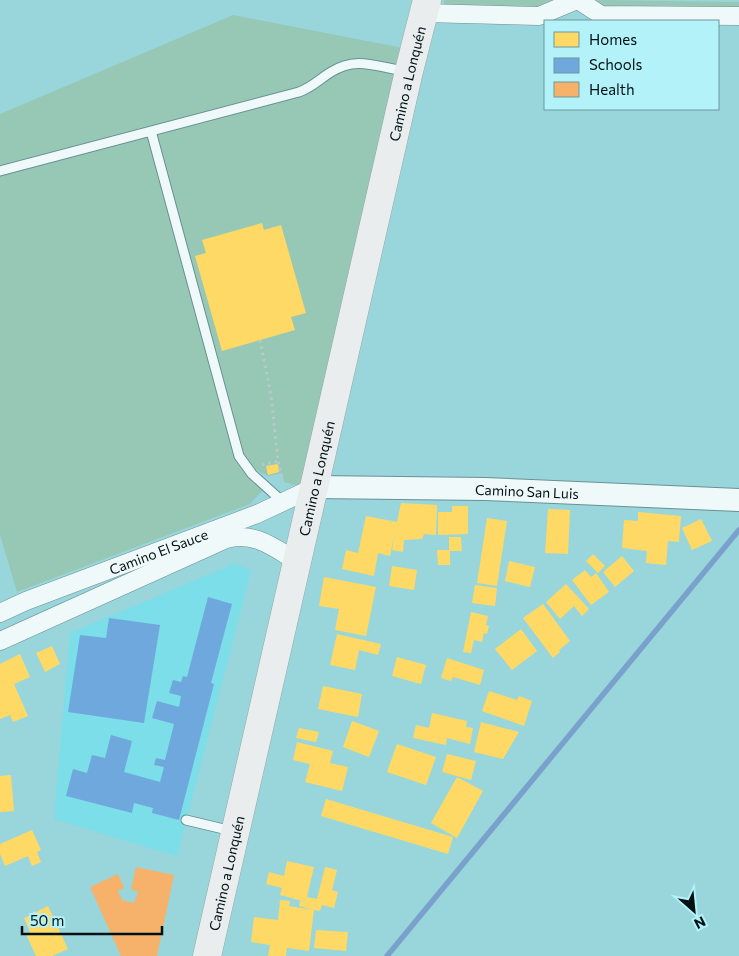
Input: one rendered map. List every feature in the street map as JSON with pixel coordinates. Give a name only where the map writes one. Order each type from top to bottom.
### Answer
[{"type":"main road","name":"Camino a Lonquén","points":[[206,956],[298,562],[409,71],[426,7]]},
{"type":"street","points":[[426,7],[539,16],[577,0],[601,15],[739,16]]},
{"type":"street","name":"Camino San Luis","points":[[315,487],[486,489],[739,500]]},
{"type":"street","name":"Camino El Sauce","points":[[0,613],[26,601],[257,514],[315,487]]},
{"type":"street","points":[[256,538],[254,528],[257,514]]},
{"type":"street","name":"Camino El Sauce","points":[[0,641],[226,539],[237,536],[256,538],[298,562]]},
{"type":"lane","points":[[0,171],[299,92],[311,88],[332,71],[349,64],[366,62],[409,71]]},
{"type":"lane","points":[[151,131],[239,456],[252,474],[283,502]]},
{"type":"lane","points":[[186,820],[234,832]]},
{"type":"path","points":[[260,340],[271,395],[280,473]]},
{"type":"path","points":[[147,595],[150,600]]},
{"type":"path","points":[[162,932],[173,934]]},
{"type":"shaded area","points":[[234,564],[251,570],[177,856],[54,819],[70,633]]},
{"type":"green space","points":[[444,0],[561,0],[538,11],[444,8]]},
{"type":"green space","points":[[599,0],[739,2],[739,12],[609,10],[594,2]]},
{"type":"green space","points":[[233,15],[403,48],[305,475],[298,486],[284,482],[282,473],[268,476],[256,470],[248,478],[263,490],[250,504],[17,592],[0,535],[0,114]]},
{"type":"building: Homes","points":[[262,223],[264,230],[281,225],[306,313],[291,317],[295,330],[222,351],[195,256],[206,253],[202,240]]},
{"type":"building: Homes","points":[[278,464],[279,472],[268,475],[266,466]]},
{"type":"building: Homes","points":[[401,503],[437,505],[436,535],[424,534],[422,539],[404,540],[403,552],[392,550],[395,532],[390,556],[378,553],[374,576],[342,569],[346,550],[358,553],[366,516],[397,522]]},
{"type":"building: Homes","points":[[452,506],[468,506],[468,534],[438,535],[438,512],[452,512]]},
{"type":"building: Homes","points":[[548,509],[570,510],[568,554],[545,553]]},
{"type":"building: Homes","points":[[638,512],[681,516],[679,542],[668,541],[666,565],[646,563],[647,551],[622,548],[624,520],[638,521]]},
{"type":"building: Homes","points":[[487,518],[507,521],[497,586],[477,583]]},
{"type":"building: Homes","points":[[701,519],[712,541],[692,550],[682,528]]},
{"type":"building: Homes","points":[[449,537],[461,537],[462,551],[450,551],[450,565],[438,565],[437,550],[449,550]]},
{"type":"building: Homes","points":[[593,554],[605,566],[598,573],[586,561]]},
{"type":"building: Homes","points":[[622,556],[634,571],[615,587],[603,572]]},
{"type":"building: Homes","points":[[509,561],[535,567],[530,587],[505,581]]},
{"type":"building: Homes","points":[[392,566],[417,570],[414,590],[389,586]]},
{"type":"building: Homes","points":[[585,570],[591,577],[596,573],[609,592],[591,605],[572,580]]},
{"type":"building: Homes","points":[[324,577],[376,587],[366,636],[335,630],[339,609],[319,606]]},
{"type":"building: Homes","points":[[566,584],[589,609],[582,616],[574,606],[560,619],[546,602]]},
{"type":"building: Homes","points":[[475,585],[497,588],[495,606],[472,603]]},
{"type":"building: Homes","points":[[543,604],[570,641],[553,658],[523,618]]},
{"type":"building: Homes","points":[[471,612],[488,616],[486,625],[489,626],[487,634],[484,633],[482,642],[474,640],[471,653],[463,652]]},
{"type":"building: Homes","points":[[521,629],[537,651],[512,670],[495,649]]},
{"type":"building: Homes","points":[[337,634],[381,644],[378,655],[359,650],[355,670],[330,665]]},
{"type":"building: Homes","points":[[52,646],[60,664],[45,672],[36,653]]},
{"type":"building: Homes","points":[[20,654],[30,677],[14,684],[28,716],[13,722],[10,715],[0,719],[0,664]]},
{"type":"building: Homes","points":[[397,657],[426,665],[421,684],[392,676]]},
{"type":"building: Homes","points":[[447,658],[484,670],[480,685],[453,677],[451,681],[441,678]]},
{"type":"building: Homes","points":[[323,686],[362,694],[358,717],[318,709]]},
{"type":"building: Homes","points":[[489,691],[517,700],[519,696],[532,701],[524,726],[482,711]]},
{"type":"building: Homes","points":[[432,713],[467,721],[466,727],[473,728],[470,744],[447,738],[446,745],[413,738],[416,725],[429,728]]},
{"type":"building: Homes","points":[[352,721],[379,731],[369,757],[343,747]]},
{"type":"building: Homes","points":[[481,722],[519,732],[503,759],[474,752]]},
{"type":"building: Homes","points":[[299,728],[319,732],[316,742],[296,738]]},
{"type":"building: Homes","points":[[297,742],[333,751],[330,763],[348,767],[342,791],[305,782],[310,764],[293,760]]},
{"type":"building: Homes","points":[[397,744],[436,757],[426,785],[387,772]]},
{"type":"building: Homes","points":[[447,754],[476,761],[471,780],[442,772]]},
{"type":"building: Homes","points":[[11,775],[14,811],[0,812],[0,776]]},
{"type":"building: Homes","points":[[457,777],[483,791],[457,838],[431,823]]},
{"type":"building: Homes","points":[[326,799],[453,837],[448,854],[321,816]]},
{"type":"building: Homes","points":[[32,830],[41,850],[37,852],[41,862],[32,866],[28,856],[5,866],[0,854],[0,844]]},
{"type":"building: Homes","points":[[287,861],[314,867],[307,897],[317,899],[325,867],[337,870],[332,890],[338,892],[334,908],[322,905],[320,911],[299,906],[300,901],[306,902],[280,895],[282,888],[266,884],[269,872],[284,876]]},
{"type":"building: Homes","points":[[280,900],[290,901],[289,906],[314,910],[309,951],[287,948],[286,956],[268,956],[270,945],[251,942],[254,917],[278,920]]},
{"type":"building: Homes","points":[[48,906],[68,949],[52,956],[36,956],[26,934],[30,932],[24,918]]},
{"type":"building: Homes","points":[[316,930],[348,932],[346,951],[314,948]]},
{"type":"building: Schools","points":[[208,597],[232,604],[211,683],[214,684],[179,820],[152,813],[153,808],[134,803],[132,813],[66,796],[73,769],[87,773],[92,755],[105,758],[111,735],[132,741],[124,772],[160,782],[164,767],[154,765],[156,758],[165,760],[174,724],[152,718],[157,701],[179,707],[181,696],[169,693],[173,680],[181,682],[183,676],[187,677]]},
{"type":"building: Schools","points":[[109,618],[160,625],[144,723],[68,712],[80,635],[106,638]]},
{"type":"building: Health","points":[[136,867],[174,875],[157,956],[121,956],[90,887],[118,874],[124,888],[118,891],[122,900],[134,903],[138,892],[131,889]]},
{"type":"waterway","points":[[387,956],[739,530]]}]
